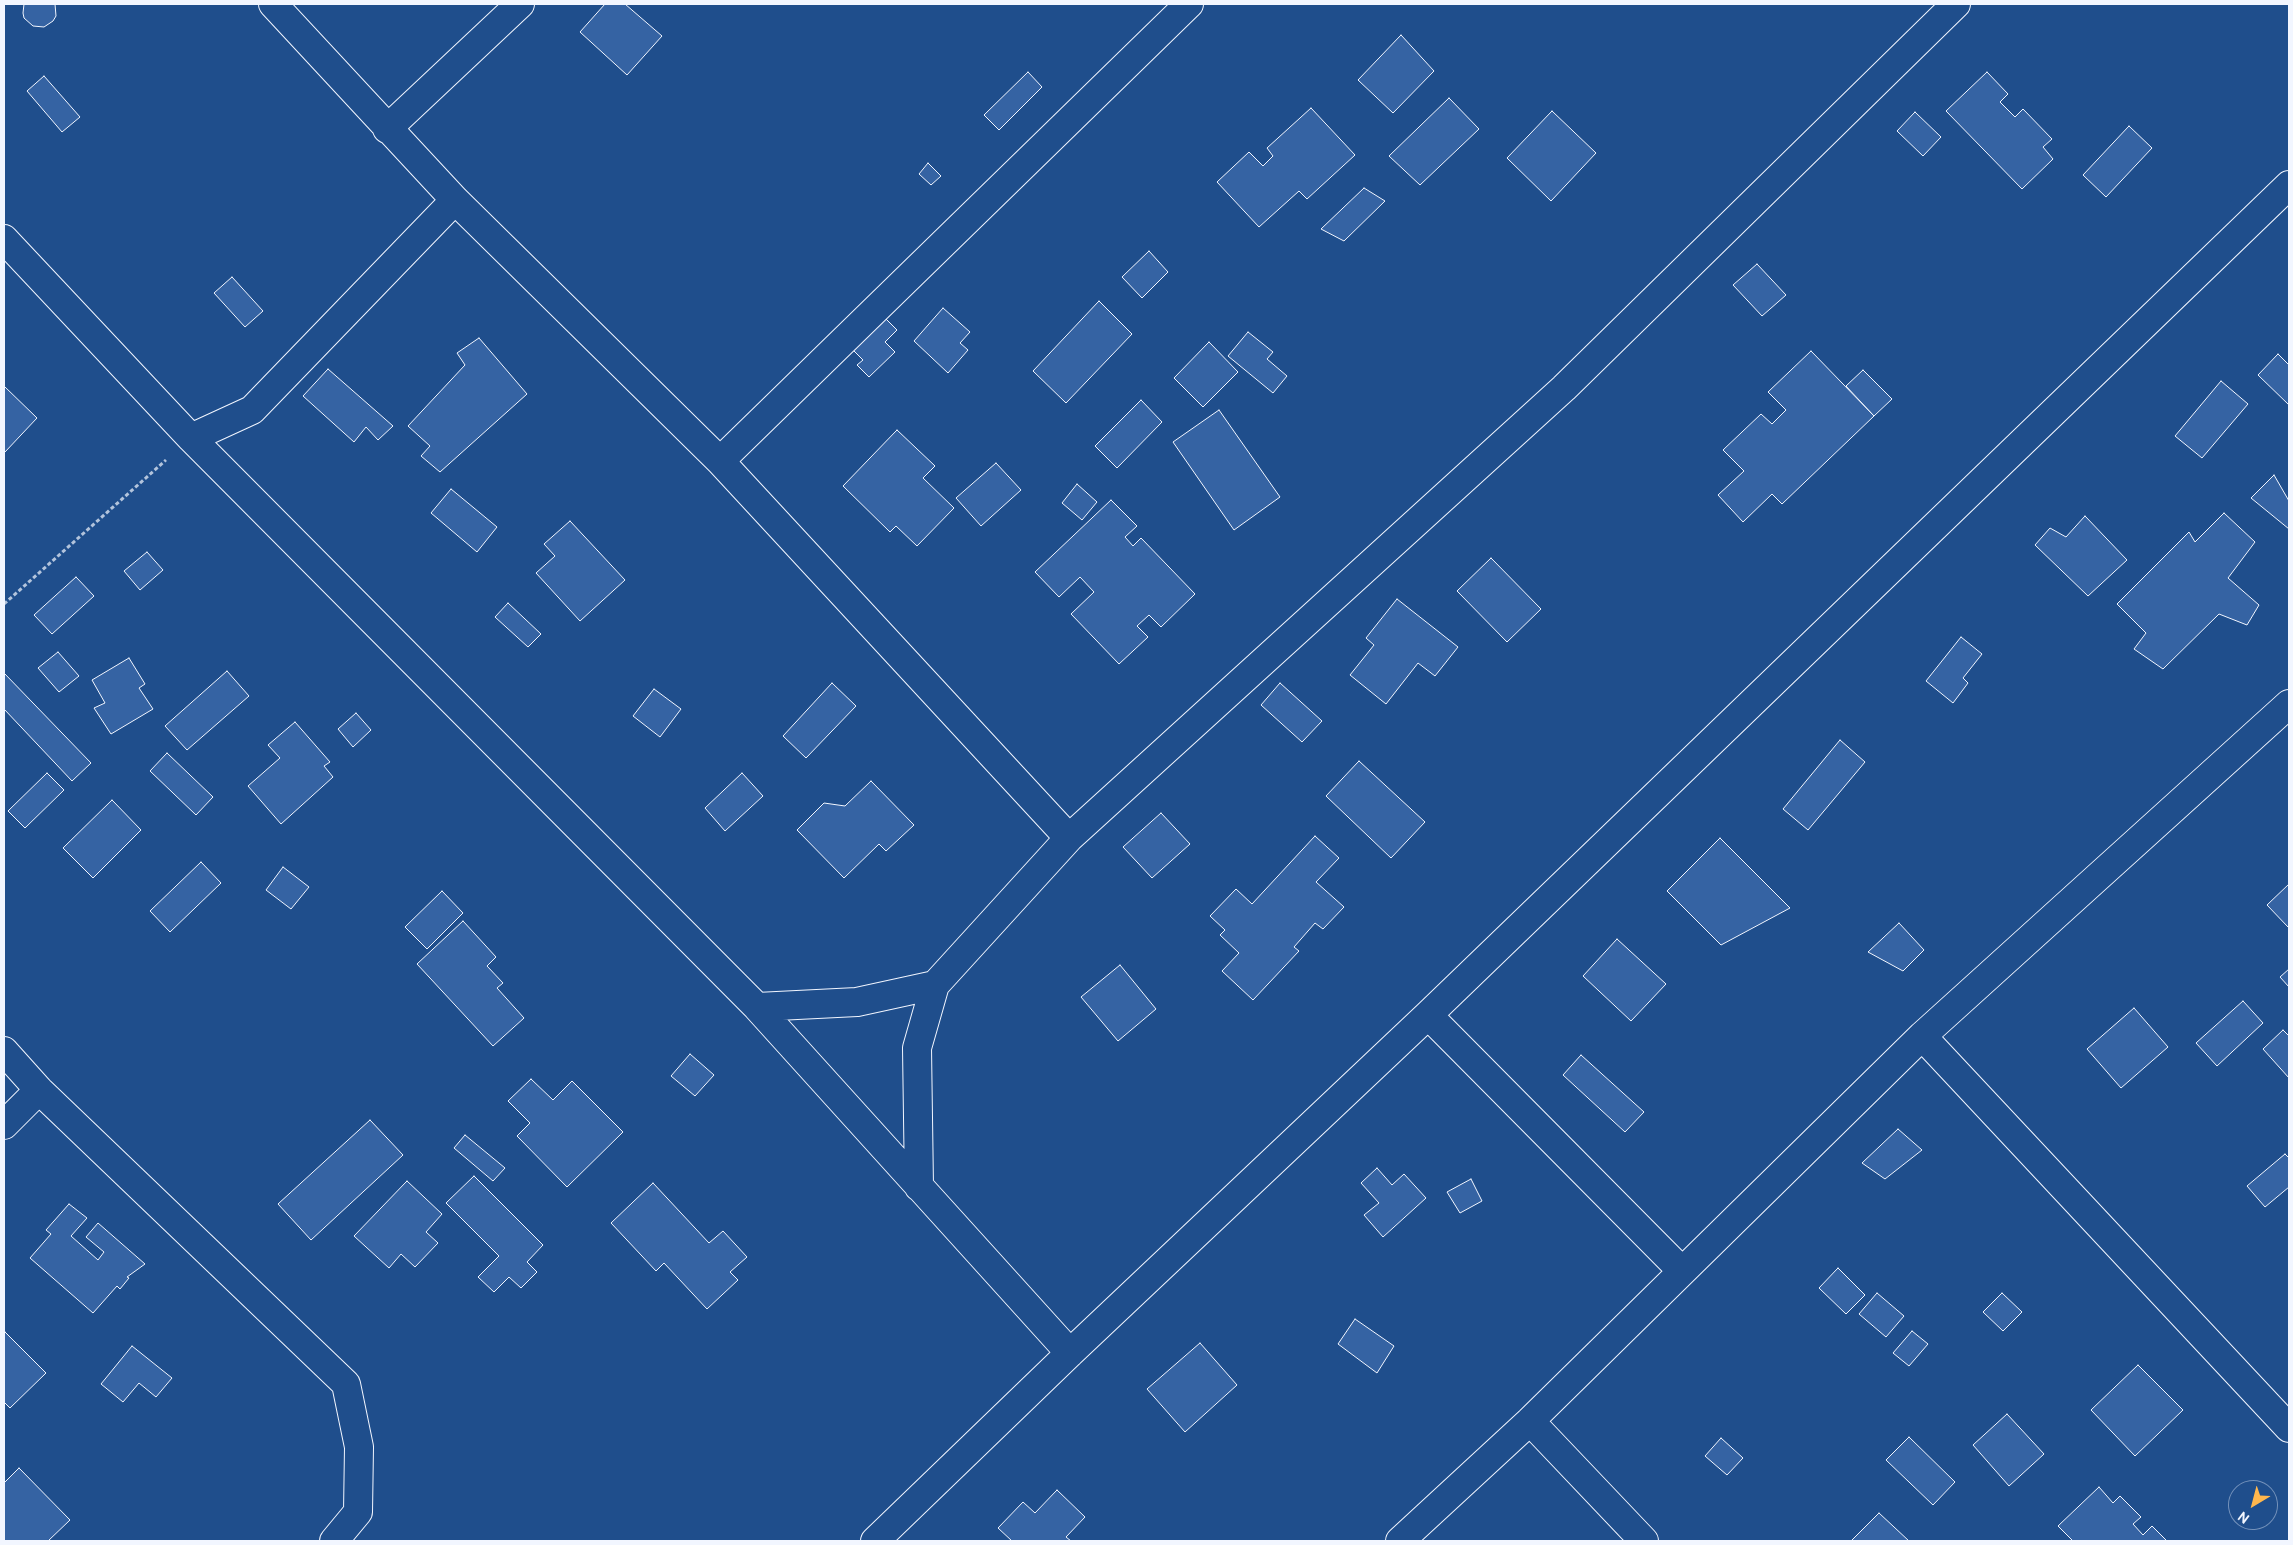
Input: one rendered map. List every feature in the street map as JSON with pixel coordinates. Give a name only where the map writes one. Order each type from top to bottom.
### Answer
[{"type":"street","points":[[273,4],[455,200],[720,462],[1069,838]]},
{"type":"street","points":[[387,128],[520,4]]},
{"type":"street","points":[[720,462],[1189,4]]},
{"type":"street","points":[[919,1187],[917,1048],[935,985],[1069,838],[1564,388],[1956,4]]},
{"type":"street","points":[[875,1541],[1070,1353],[1428,1015],[2289,185]]},
{"type":"street","points":[[191,438],[252,410],[455,200]]},
{"type":"street","points":[[4,239],[191,438],[757,1007],[1070,1353]]},
{"type":"street","points":[[1400,1541],[1530,1421],[1681,1270],[1922,1036],[2289,704]]},
{"type":"street","points":[[757,1007],[857,1002],[935,985]]},
{"type":"street","points":[[1428,1015],[1681,1270]]},
{"type":"street","points":[[1922,1036],[2289,1428]]},
{"type":"street","points":[[4,1051],[39,1090],[346,1384],[359,1447],[358,1512],[334,1541]]},
{"type":"street","points":[[4,1125],[39,1090]]},
{"type":"street","points":[[1530,1421],[1644,1541]]},
{"type":"path","points":[[4,604],[191,438]]},
{"type":"building","points":[[24,4],[55,4],[56,16],[53,21],[44,27],[33,26],[24,18]]},
{"type":"building","points":[[605,4],[625,4],[662,36],[627,75],[580,32]]},
{"type":"building","points":[[1401,35],[1434,71],[1393,113],[1358,80]]},
{"type":"building","points":[[1028,72],[1042,87],[999,130],[984,115]]},
{"type":"building","points":[[1987,72],[2008,94],[2000,102],[2015,117],[2023,109],[2052,139],[2043,147],[2053,159],[2022,189],[1946,111]]},
{"type":"building","points":[[44,76],[80,117],[62,132],[27,91]]},
{"type":"building","points":[[1449,98],[1479,129],[1420,185],[1389,156]]},
{"type":"building","points":[[1311,108],[1355,155],[1307,199],[1299,191],[1259,227],[1217,182],[1249,152],[1263,166],[1273,156],[1267,148]]},
{"type":"building","points":[[1552,111],[1596,153],[1551,201],[1507,158]]},
{"type":"building","points":[[1915,112],[1941,137],[1923,156],[1897,131]]},
{"type":"building","points":[[2129,126],[2152,148],[2106,197],[2083,175]]},
{"type":"building","points":[[928,163],[941,176],[931,185],[919,174]]},
{"type":"building","points":[[1364,188],[1385,201],[1344,241],[1321,229]]},
{"type":"building","points":[[1149,251],[1168,272],[1142,298],[1122,277]]},
{"type":"building","points":[[1757,264],[1786,295],[1762,316],[1733,285]]},
{"type":"building","points":[[232,277],[263,311],[245,327],[214,293]]},
{"type":"building","points":[[1099,301],[1132,334],[1066,403],[1033,371]]},
{"type":"building","points":[[943,308],[970,332],[960,343],[968,350],[948,373],[914,341]]},
{"type":"building","points":[[877,310],[897,330],[885,342],[895,352],[869,377],[857,365],[863,360],[844,341]]},
{"type":"building","points":[[1248,332],[1273,352],[1267,359],[1287,376],[1273,393],[1228,356]]},
{"type":"building","points":[[479,338],[527,394],[440,472],[421,456],[430,446],[408,426],[465,365],[457,353]]},
{"type":"building","points":[[1209,342],[1238,372],[1203,407],[1174,378]]},
{"type":"building","points":[[1811,351],[1874,416],[1782,504],[1772,494],[1743,522],[1718,495],[1744,471],[1723,450],[1761,414],[1772,424],[1786,410],[1768,392]]},
{"type":"building","points":[[2278,354],[2289,365],[2289,405],[2258,375]]},
{"type":"building","points":[[328,369],[393,426],[378,440],[366,427],[354,442],[303,396]]},
{"type":"building","points":[[1863,370],[1892,399],[1874,416],[1846,386]]},
{"type":"building","points":[[2221,381],[2248,404],[2202,458],[2175,436]]},
{"type":"building","points":[[4,386],[37,418],[5,452],[4,451]]},
{"type":"building","points":[[1141,400],[1162,422],[1117,468],[1095,446]]},
{"type":"building","points":[[1219,410],[1280,497],[1234,530],[1173,442]]},
{"type":"building","points":[[897,430],[935,466],[923,478],[954,508],[917,546],[896,526],[890,532],[843,486]]},
{"type":"building","points":[[996,463],[1021,490],[981,526],[956,498]]},
{"type":"building","points":[[2274,475],[2289,501],[2289,529],[2251,498]]},
{"type":"building","points":[[1077,484],[1097,502],[1082,520],[1062,503]]},
{"type":"building","points":[[451,489],[497,527],[477,552],[431,513]]},
{"type":"building","points":[[1111,500],[1137,526],[1125,537],[1133,546],[1141,538],[1195,594],[1161,627],[1149,615],[1137,626],[1148,637],[1119,664],[1071,614],[1094,592],[1080,577],[1059,597],[1035,572]]},
{"type":"building","points":[[2224,513],[2255,542],[2228,578],[2259,605],[2247,625],[2219,614],[2163,669],[2134,649],[2146,633],[2117,604],[2189,532],[2195,542]]},
{"type":"building","points":[[2085,516],[2127,560],[2088,596],[2035,545],[2050,528],[2066,537]]},
{"type":"building","points":[[570,521],[625,580],[580,621],[536,573],[555,556],[544,544]]},
{"type":"building","points":[[147,552],[163,570],[140,590],[124,571]]},
{"type":"building","points":[[1491,558],[1541,609],[1507,642],[1457,591]]},
{"type":"building","points":[[76,577],[94,596],[52,634],[34,615]]},
{"type":"building","points":[[1397,599],[1458,647],[1435,676],[1418,663],[1386,704],[1350,675],[1374,645],[1366,638]]},
{"type":"building","points":[[508,603],[541,634],[528,647],[495,617]]},
{"type":"building","points":[[1961,637],[1982,654],[1963,678],[1968,683],[1953,703],[1926,681]]},
{"type":"building","points":[[58,652],[79,676],[59,692],[38,668]]},
{"type":"building","points":[[129,658],[145,684],[139,688],[153,709],[111,734],[94,708],[105,703],[92,680]]},
{"type":"building","points":[[227,671],[249,696],[187,750],[165,726]]},
{"type":"building","points":[[4,673],[91,763],[72,781],[4,709]]},
{"type":"building","points":[[832,683],[856,706],[806,758],[783,736]]},
{"type":"building","points":[[1280,683],[1322,721],[1302,742],[1261,705]]},
{"type":"building","points":[[654,689],[681,709],[660,737],[633,716]]},
{"type":"building","points":[[356,713],[371,730],[353,747],[338,729]]},
{"type":"building","points":[[295,722],[330,762],[324,766],[333,777],[281,824],[248,786],[280,758],[268,745]]},
{"type":"building","points":[[1840,740],[1865,762],[1808,830],[1783,809]]},
{"type":"building","points":[[167,753],[213,797],[196,815],[150,771]]},
{"type":"building","points":[[1359,761],[1425,822],[1391,858],[1326,796]]},
{"type":"building","points":[[47,773],[64,790],[25,828],[8,811]]},
{"type":"building","points":[[742,773],[763,796],[725,831],[705,808]]},
{"type":"building","points":[[871,781],[914,825],[886,851],[879,844],[844,878],[797,830],[824,803],[845,806]]},
{"type":"building","points":[[112,800],[141,830],[93,878],[63,848]]},
{"type":"building","points":[[1161,813],[1190,844],[1152,878],[1123,847]]},
{"type":"building","points":[[1315,836],[1339,858],[1316,882],[1344,907],[1323,929],[1315,923],[1294,947],[1299,951],[1253,1000],[1222,971],[1239,953],[1220,935],[1225,930],[1210,916],[1236,889],[1252,904]]},
{"type":"building","points":[[1720,838],[1790,908],[1721,945],[1667,891]]},
{"type":"building","points":[[201,862],[221,883],[170,932],[150,911]]},
{"type":"building","points":[[283,867],[309,887],[291,909],[266,890]]},
{"type":"building","points":[[2289,884],[2289,926],[2288,927],[2267,905]]},
{"type":"building","points":[[442,891],[463,913],[427,949],[405,927]]},
{"type":"building","points":[[463,921],[496,957],[487,966],[503,983],[497,988],[524,1018],[493,1046],[417,964]]},
{"type":"building","points":[[1899,923],[1924,950],[1903,971],[1868,952]]},
{"type":"building","points":[[1617,939],[1666,984],[1631,1021],[1583,976]]},
{"type":"building","points":[[1120,965],[1156,1009],[1118,1041],[1081,997]]},
{"type":"building","points":[[2289,969],[2289,987],[2280,977]]},
{"type":"building","points":[[2243,1001],[2263,1023],[2217,1066],[2196,1043]]},
{"type":"building","points":[[2134,1008],[2168,1047],[2121,1088],[2087,1049]]},
{"type":"building","points":[[2283,1030],[2289,1036],[2289,1078],[2263,1049]]},
{"type":"building","points":[[690,1054],[714,1075],[695,1096],[671,1076]]},
{"type":"building","points":[[1581,1055],[1644,1112],[1625,1132],[1563,1075]]},
{"type":"building","points":[[531,1079],[553,1100],[572,1081],[623,1132],[567,1187],[517,1136],[530,1123],[508,1101]]},
{"type":"building","points":[[370,1120],[403,1155],[311,1240],[278,1204]]},
{"type":"building","points":[[1898,1129],[1922,1150],[1885,1179],[1862,1163]]},
{"type":"building","points":[[465,1135],[505,1168],[493,1181],[454,1148]]},
{"type":"building","points":[[2285,1154],[2289,1158],[2289,1187],[2265,1207],[2247,1186]]},
{"type":"building","points":[[1377,1168],[1392,1185],[1404,1174],[1426,1198],[1383,1237],[1364,1215],[1379,1203],[1361,1183]]},
{"type":"building","points":[[474,1176],[543,1245],[527,1262],[537,1272],[521,1288],[509,1277],[494,1292],[478,1277],[499,1256],[446,1203]]},
{"type":"building","points":[[1471,1179],[1482,1201],[1460,1213],[1447,1192]]},
{"type":"building","points":[[407,1181],[442,1214],[426,1232],[438,1243],[415,1267],[401,1254],[389,1268],[354,1236]]},
{"type":"building","points":[[653,1183],[709,1243],[723,1231],[747,1257],[730,1272],[738,1280],[707,1309],[664,1263],[656,1271],[611,1223]]},
{"type":"building","points":[[69,1204],[87,1218],[71,1236],[98,1260],[104,1252],[86,1237],[98,1223],[145,1264],[127,1277],[129,1278],[120,1289],[117,1286],[93,1313],[30,1258],[51,1234],[46,1230]]},
{"type":"building","points":[[1838,1268],[1865,1295],[1846,1314],[1819,1288]]},
{"type":"building","points":[[1877,1293],[1904,1316],[1886,1337],[1859,1314]]},
{"type":"building","points":[[2002,1293],[2022,1312],[2003,1331],[1983,1312]]},
{"type":"building","points":[[1355,1319],[1394,1346],[1377,1373],[1338,1344]]},
{"type":"building","points":[[1912,1331],[1928,1344],[1909,1366],[1893,1353]]},
{"type":"building","points":[[5,1332],[46,1373],[10,1408],[4,1402]]},
{"type":"building","points":[[1200,1343],[1237,1385],[1185,1432],[1147,1389]]},
{"type":"building","points":[[132,1346],[172,1378],[156,1397],[139,1383],[123,1402],[101,1384]]},
{"type":"building","points":[[2138,1365],[2183,1410],[2135,1456],[2091,1410]]},
{"type":"building","points":[[2007,1414],[2044,1454],[2009,1486],[1973,1445]]},
{"type":"building","points":[[1909,1437],[1955,1482],[1933,1505],[1886,1460]]},
{"type":"building","points":[[1721,1438],[1743,1458],[1727,1475],[1705,1456]]},
{"type":"building","points":[[19,1468],[70,1520],[48,1541],[4,1541],[4,1483]]},
{"type":"building","points":[[2099,1487],[2113,1503],[2120,1496],[2141,1517],[2133,1524],[2143,1535],[2152,1526],[2167,1541],[2073,1541],[2058,1526]]},
{"type":"building","points":[[1057,1490],[1085,1517],[1066,1537],[1071,1541],[1012,1541],[998,1528],[1023,1502],[1035,1513]]},
{"type":"building","points":[[1879,1513],[1909,1541],[1851,1541]]}]
